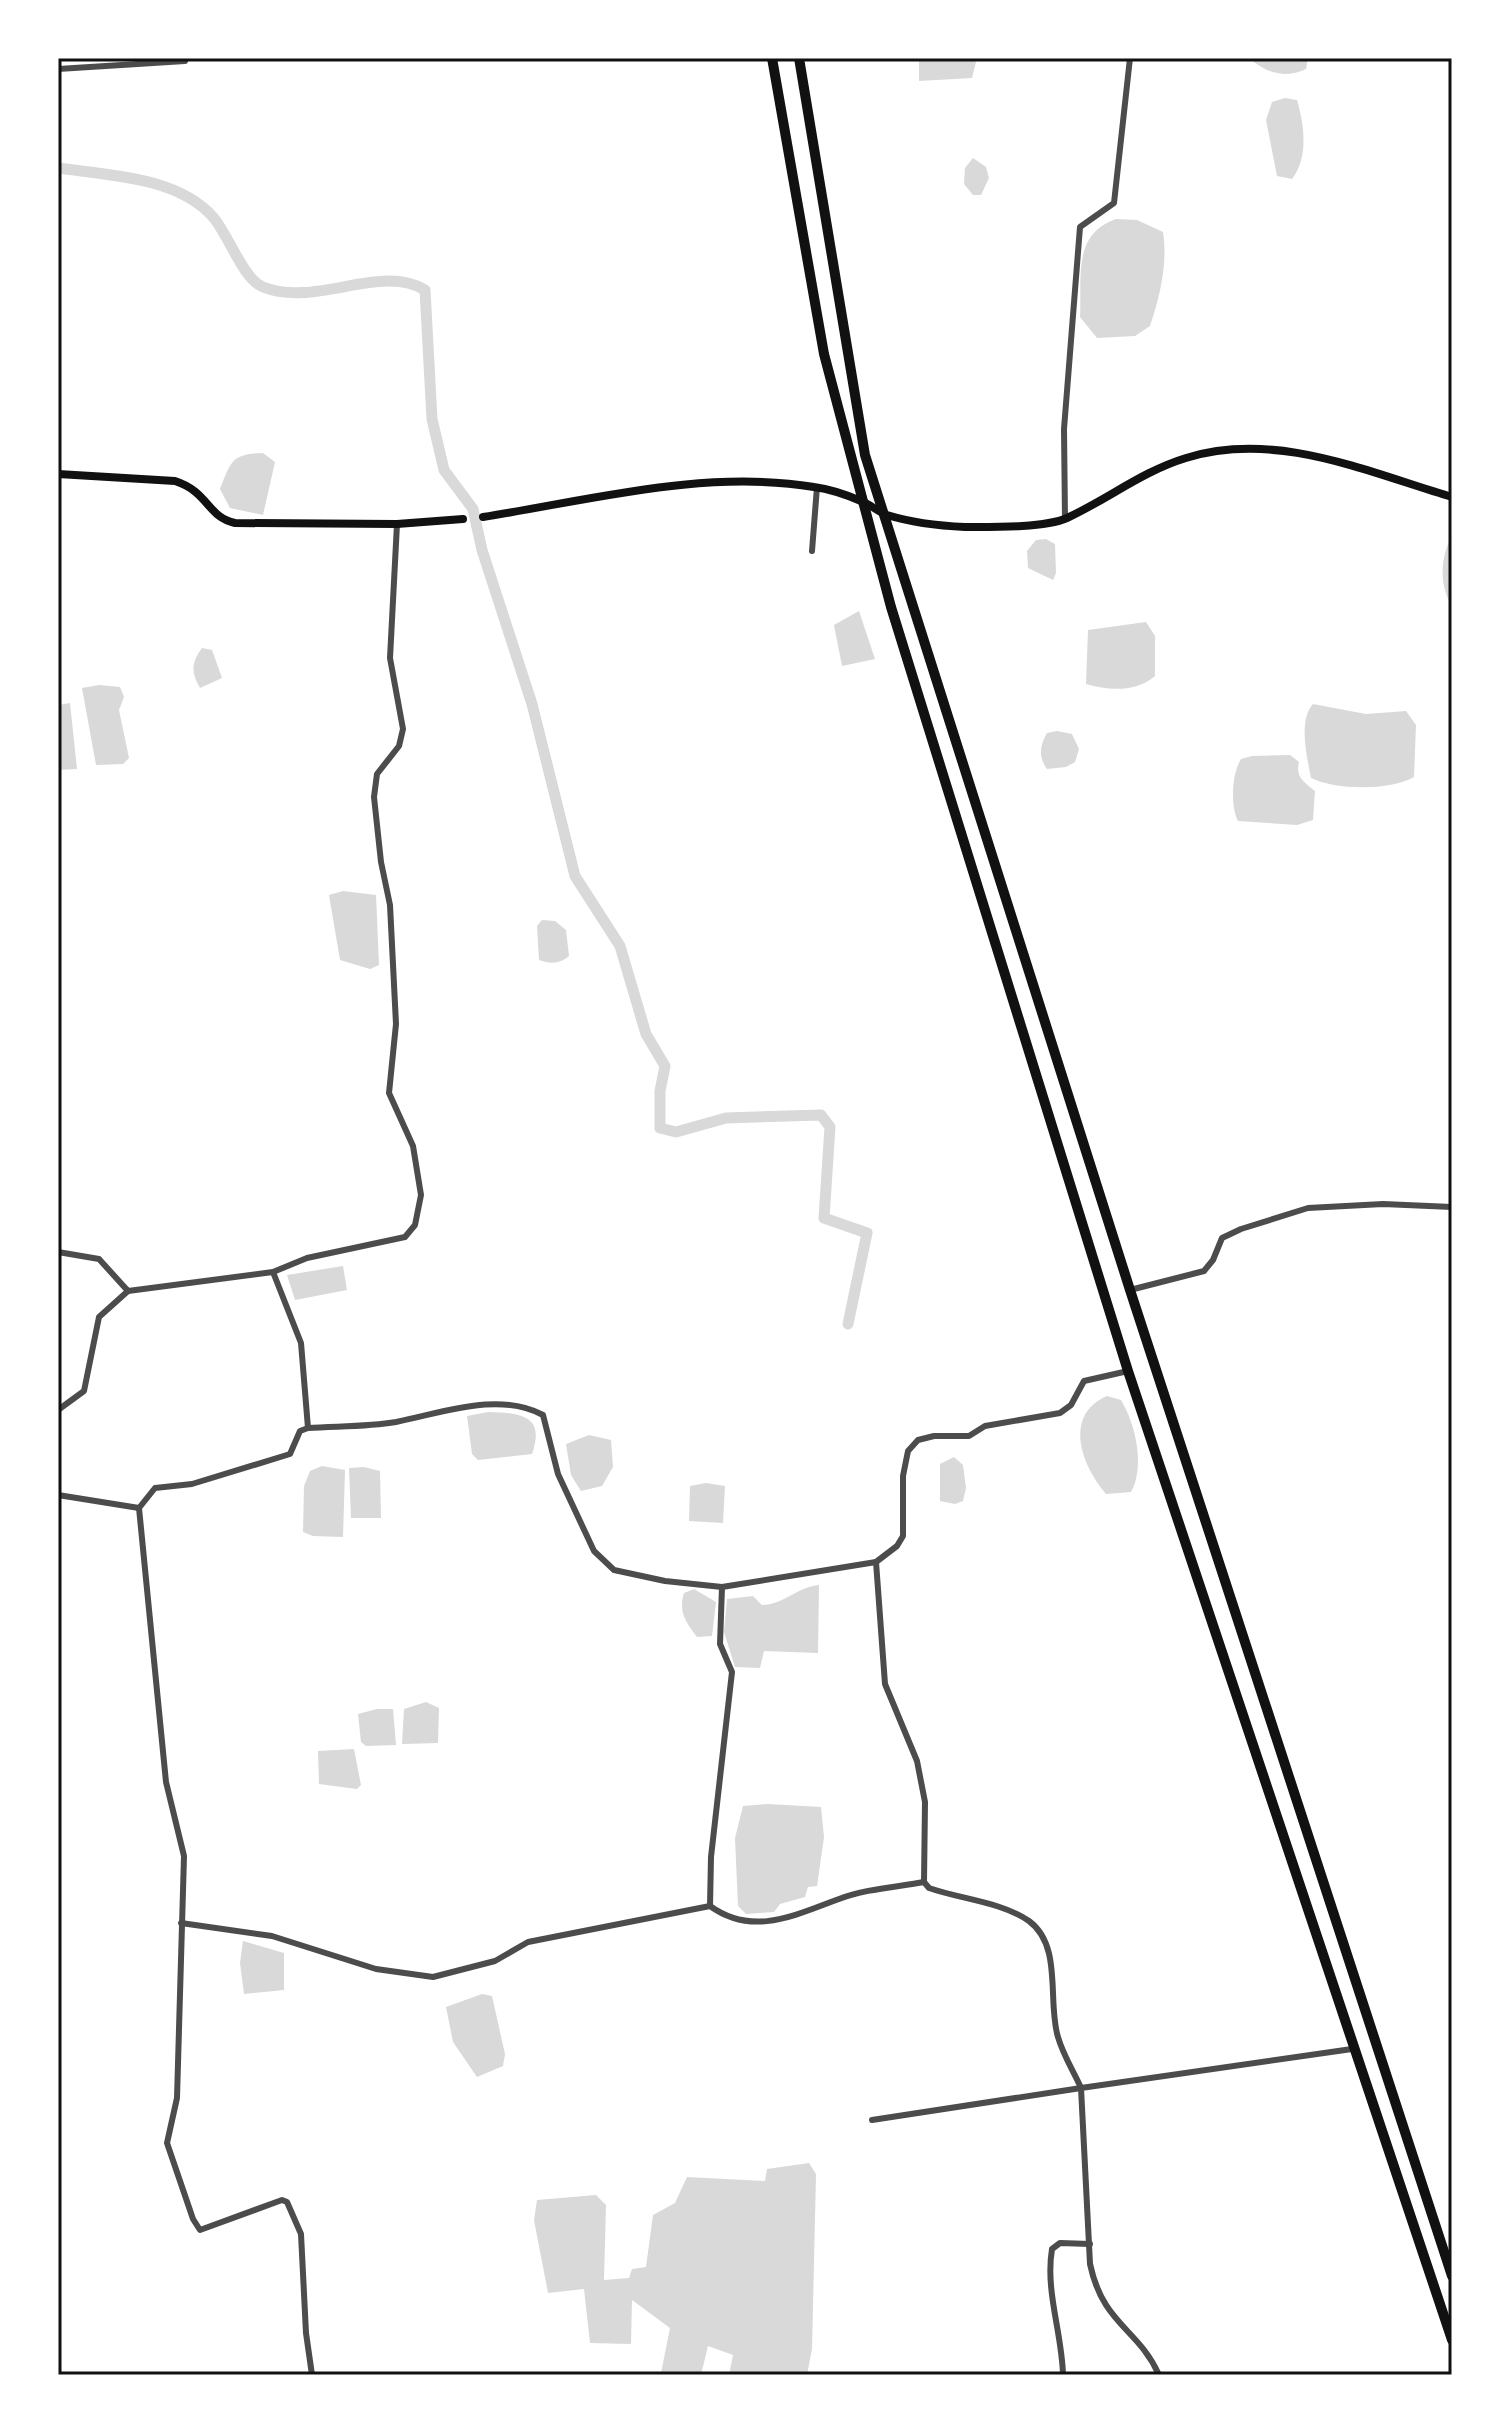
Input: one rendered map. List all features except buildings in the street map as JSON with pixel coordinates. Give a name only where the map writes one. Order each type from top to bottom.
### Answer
[{"type":"highway","points":[[772,58],[824,354],[860,500],[982,906],[1128,1371],[1352,2049],[1452,2340]]},
{"type":"highway","points":[[799,58],[863,441],[1130,1290],[1452,2276]]},
{"type":"main road","points":[[483,517],[674,485],[779,483],[817,487],[860,500],[886,515],[963,527],[1044,523],[1065,519],[1140,477],[1187,457],[1227,449],[1272,448],[1327,458],[1452,497]]},
{"type":"main road","points":[[58,474],[175,481],[192,487],[223,520],[235,523],[397,524],[463,519]]},
{"type":"street","points":[[58,69],[185,61],[185,58]]},
{"type":"street","points":[[1065,519],[1064,429],[1080,227],[1114,203],[1130,58]]},
{"type":"street","points":[[812,551],[817,487]]},
{"type":"street","points":[[58,1410],[84,1391],[99,1317],[128,1291],[273,1272],[307,1258],[405,1237],[415,1225],[421,1195],[413,1146],[389,1093],[396,1024],[390,905],[381,862],[374,797],[377,774],[399,746],[403,729],[390,658],[397,524]]},
{"type":"street","points":[[1130,1290],[1204,1271],[1213,1260],[1222,1238],[1308,1208],[1383,1204],[1452,1207]]},
{"type":"street","points":[[58,1252],[99,1259],[128,1291]]},
{"type":"street","points":[[273,1272],[301,1343],[308,1428]]},
{"type":"street","points":[[312,2375],[307,2346],[301,2234],[287,2202],[282,2200],[200,2230],[169,2155],[166,2135],[177,2098],[184,1856],[166,1782],[139,1508],[155,1488],[192,1484],[290,1454],[300,1431],[308,1428],[393,1422],[464,1406],[530,1408],[543,1415],[558,1474],[594,1551],[614,1570],[665,1581],[722,1587],[876,1562],[897,1546],[903,1536],[903,1476],[908,1451],[918,1440],[934,1436],[969,1436],[985,1426],[1060,1413],[1071,1405],[1084,1381],[1128,1371]]},
{"type":"street","points":[[58,1495],[139,1508]]},
{"type":"street","points":[[876,1562],[878,1624],[885,1684],[917,1761],[925,1802],[924,1882],[929,1888],[1010,1911],[1031,1922],[1041,1937],[1053,1972],[1051,2003],[1058,2039],[1081,2088],[1095,2287],[1105,2308],[1143,2349],[1159,2375]]},
{"type":"street","points":[[710,1906],[711,1857],[732,1672],[720,1644],[722,1587]]},
{"type":"street","points":[[181,1923],[272,1936],[376,1969],[433,1977],[495,1961],[528,1942],[710,1906],[728,1919],[779,1921],[802,1916],[840,1898],[924,1882]]},
{"type":"street","points":[[872,2120],[1352,2049]]},
{"type":"street","points":[[1063,2375],[1062,2347],[1051,2295],[1052,2249],[1060,2243],[1090,2244]]},
{"type":"shaded area","points":[[919,58],[977,58],[972,78],[919,81]]},
{"type":"shaded area","points":[[1249,58],[1308,58],[1306,69],[1283,74],[1269,71]]},
{"type":"shaded area","points":[[1285,98],[1297,100],[1303,130],[1301,161],[1292,179],[1277,176],[1266,120],[1272,102]]},
{"type":"shaded area","points":[[973,158],[986,167],[989,178],[981,195],[973,195],[964,184],[965,168]]},
{"type":"shaded area","points":[[1116,219],[1137,220],[1163,232],[1162,279],[1150,326],[1135,336],[1097,338],[1080,317],[1082,259],[1092,235]]},
{"type":"shaded area","points":[[263,453],[275,462],[263,515],[230,508],[220,489],[230,466],[244,455]]},
{"type":"shaded area","points":[[1452,536],[1452,606],[1445,590],[1443,571],[1445,553]]},
{"type":"shaded area","points":[[1046,539],[1055,544],[1056,573],[1053,580],[1028,568],[1027,551],[1036,540]]},
{"type":"shaded area","points":[[859,611],[875,659],[842,666],[834,625]]},
{"type":"shaded area","points":[[1146,622],[1155,636],[1155,676],[1140,685],[1122,689],[1086,684],[1088,630]]},
{"type":"shaded area","points":[[202,648],[212,650],[222,678],[200,688],[194,668]]},
{"type":"shaded area","points":[[99,685],[120,687],[124,697],[119,710],[129,758],[123,764],[96,765],[82,688]]},
{"type":"shaded area","points":[[70,703],[77,769],[58,770],[58,705]]},
{"type":"shaded area","points":[[1313,704],[1366,714],[1406,711],[1416,725],[1414,777],[1377,787],[1348,787],[1311,778],[1305,729],[1308,711]]},
{"type":"shaded area","points":[[1047,733],[1072,734],[1079,749],[1075,762],[1066,767],[1047,769],[1041,756],[1042,746]]},
{"type":"shaded area","points":[[1290,755],[1299,762],[1298,772],[1302,779],[1315,791],[1313,820],[1297,825],[1238,821],[1233,790],[1241,759]]},
{"type":"shaded area","points":[[343,891],[376,895],[379,965],[370,969],[340,960],[329,895]]},
{"type":"shaded area","points":[[542,920],[555,921],[566,930],[569,956],[566,959],[555,962],[539,960],[537,926]]},
{"type":"shaded area","points":[[343,1266],[347,1290],[295,1300],[287,1275]]},
{"type":"shaded area","points":[[1107,1396],[1121,1400],[1131,1421],[1138,1458],[1131,1492],[1106,1494],[1089,1469],[1084,1455],[1081,1428],[1085,1415],[1093,1404]]},
{"type":"shaded area","points":[[488,1412],[527,1418],[535,1431],[532,1454],[478,1460],[472,1454],[467,1416]]},
{"type":"shaded area","points":[[589,1435],[611,1440],[613,1467],[602,1486],[581,1491],[571,1475],[566,1444]]},
{"type":"shaded area","points":[[954,1457],[963,1465],[966,1488],[963,1501],[955,1504],[940,1501],[940,1464]]},
{"type":"shaded area","points":[[322,1466],[345,1470],[343,1537],[313,1536],[303,1532],[304,1486],[310,1471]]},
{"type":"shaded area","points":[[364,1467],[380,1471],[381,1518],[351,1518],[349,1468]]},
{"type":"shaded area","points":[[706,1483],[725,1486],[723,1523],[689,1521],[690,1486]]},
{"type":"shaded area","points":[[819,1585],[818,1653],[764,1651],[760,1668],[735,1667],[724,1632],[727,1599],[753,1596],[762,1605],[770,1604]]},
{"type":"shaded area","points":[[694,1589],[716,1602],[712,1636],[697,1637],[684,1616],[684,1593]]},
{"type":"shaded area","points":[[426,1702],[439,1708],[438,1743],[402,1744],[404,1709]]},
{"type":"shaded area","points":[[393,1709],[396,1745],[366,1746],[361,1742],[358,1714]]},
{"type":"shaded area","points":[[354,1749],[361,1785],[357,1789],[319,1784],[318,1751]]},
{"type":"shaded area","points":[[743,1806],[821,1807],[824,1837],[817,1886],[808,1887],[805,1897],[780,1904],[774,1912],[746,1914],[738,1906],[735,1838]]},
{"type":"shaded area","points":[[243,1941],[284,1953],[284,1990],[244,1994],[240,1963]]},
{"type":"shaded area","points":[[482,1994],[492,1996],[505,2054],[503,2066],[477,2077],[453,2042],[446,2007]]},
{"type":"shaded area","points":[[809,2163],[816,2174],[812,2349],[807,2375],[729,2375],[733,2355],[708,2346],[701,2375],[661,2373],[670,2328],[632,2300],[631,2344],[590,2343],[584,2289],[548,2293],[534,2220],[537,2200],[596,2195],[606,2205],[604,2280],[629,2278],[632,2269],[646,2267],[653,2215],[675,2203],[687,2177],[765,2181],[767,2169]]},
{"type":"waterway","points":[[58,168],[141,180],[181,193],[213,217],[242,266],[263,287],[304,293],[388,281],[408,283],[425,290],[432,419],[444,470],[473,509],[482,550],[532,704],[575,876],[620,946],[646,1034],[665,1066],[660,1091],[660,1128],[676,1132],[726,1118],[821,1115],[830,1127],[824,1218],[867,1233],[848,1324]]}]
